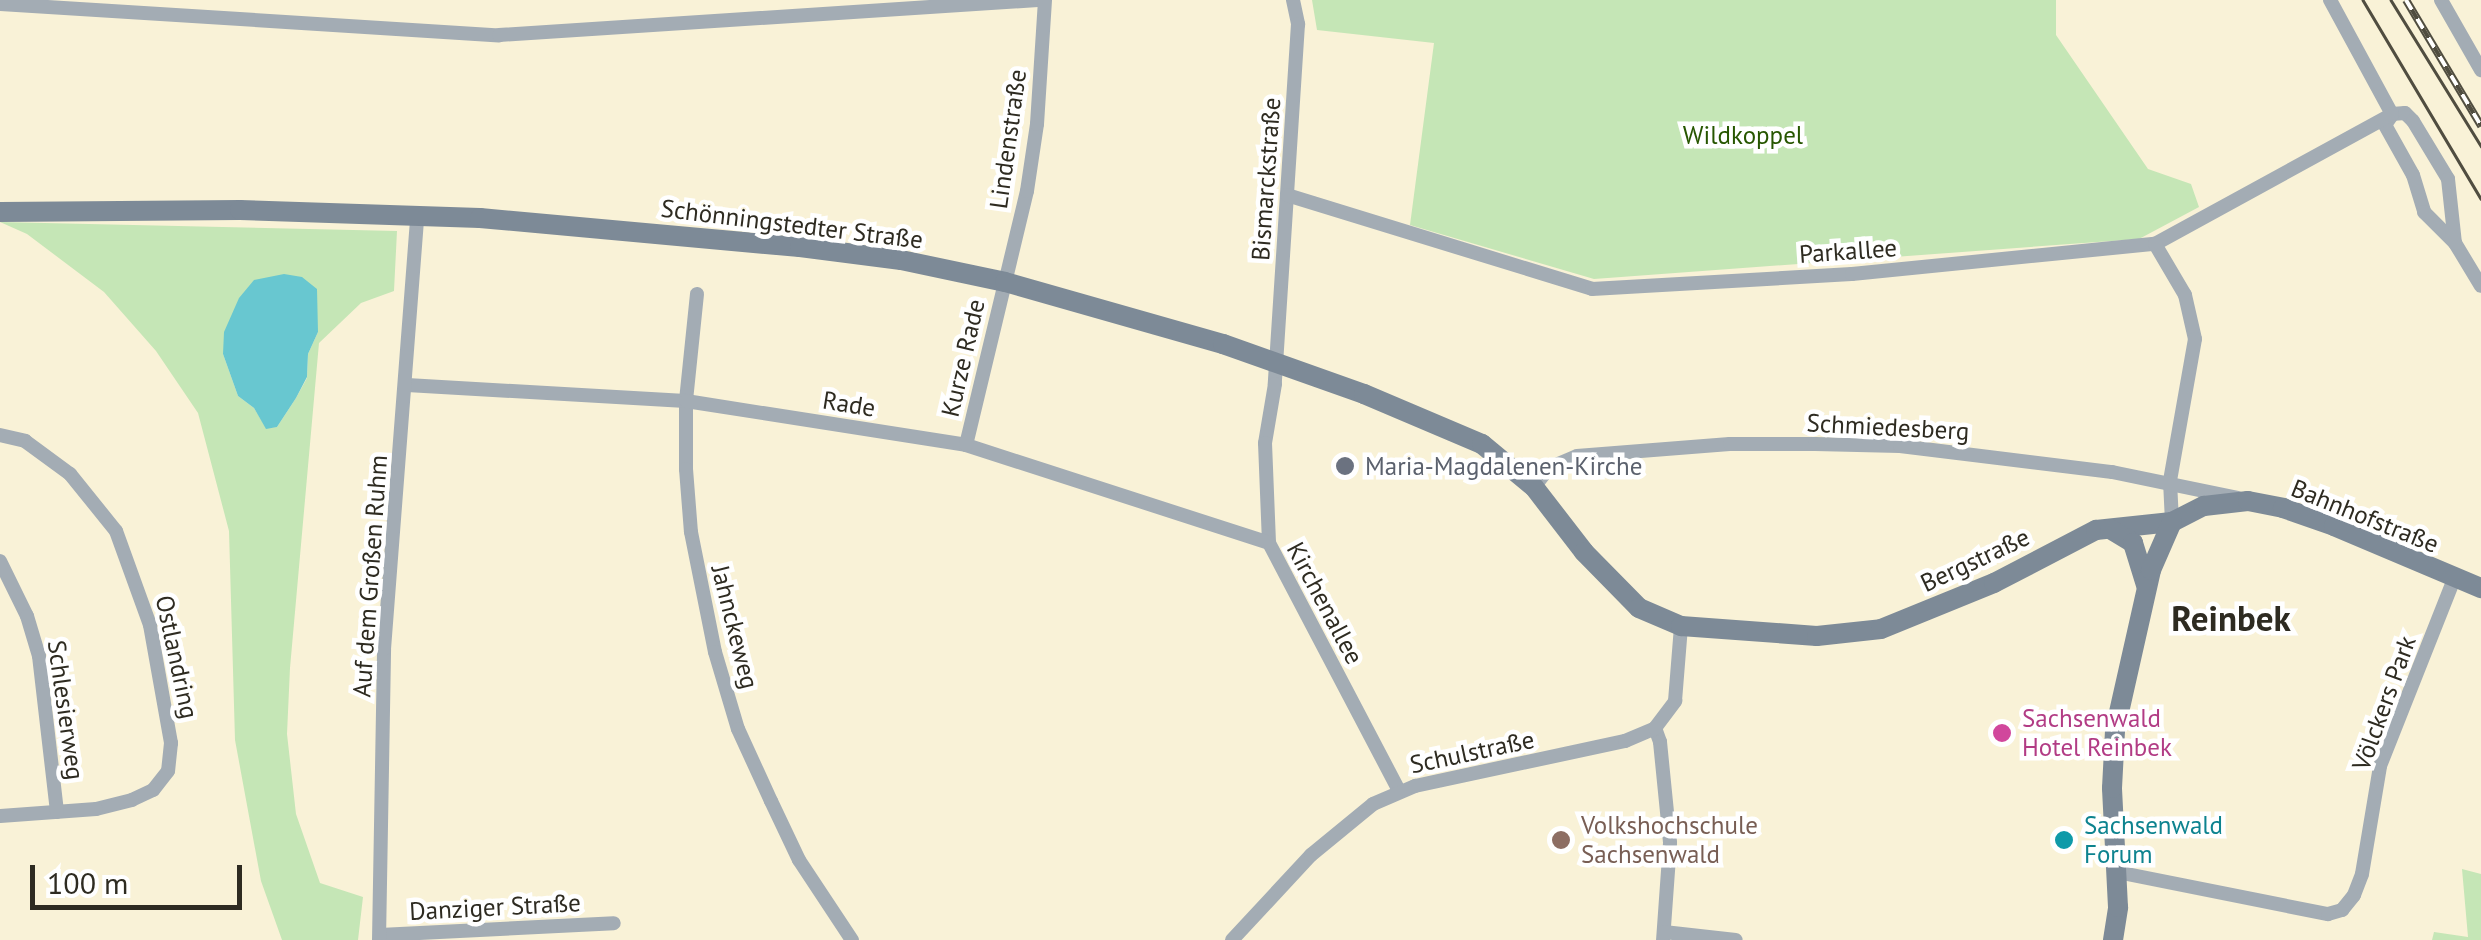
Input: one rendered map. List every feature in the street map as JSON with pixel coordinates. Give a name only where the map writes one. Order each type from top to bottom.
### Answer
[{"type":"main road","name":"Schönningstedter Straße","points":[[0,212],[240,210],[417,216],[800,247],[901,260],[1004,282],[1276,362],[1482,444],[1534,487],[1584,552],[1639,608],[1680,626]]},
{"type":"main road","name":"Bahnhofstraße","points":[[2172,522],[2204,506],[2248,501],[2283,508],[2481,588]]},
{"type":"main road","name":"Bergstraße","points":[[1680,626],[1750,634],[1881,629],[1994,584],[2047,554],[2108,528],[2172,522]]},
{"type":"main road","points":[[2113,940],[2118,872],[2112,788],[2115,730],[2152,570],[2172,522]]},
{"type":"main road","points":[[2142,526],[2152,537],[2152,570]]},
{"type":"main road","points":[[2108,528],[2133,544],[2146,592]]},
{"type":"street","points":[[0,4],[499,35],[1041,0]]},
{"type":"street","name":"Lindenstraße","points":[[1004,282],[1027,191],[1037,124],[1041,0]]},
{"type":"street","name":"Bismarckstraße","points":[[1276,362],[1298,24],[1293,0]]},
{"type":"street","points":[[2330,0],[2392,114]]},
{"type":"street","points":[[2441,0],[2481,70]]},
{"type":"street","points":[[2455,242],[2448,179],[2413,121],[2400,112],[2392,114],[2385,125],[2413,175],[2424,212],[2455,242],[2481,286]]},
{"type":"street","name":"Parkallee","points":[[1288,195],[1592,289],[1899,270],[2155,244],[2392,114]]},
{"type":"street","name":"Auf dem Großen Ruhm","points":[[379,938],[384,649],[417,216]]},
{"type":"street","points":[[2155,244],[2185,295],[2195,340],[2170,480],[2172,522]]},
{"type":"street","name":"Kurze Rade","points":[[966,445],[1004,282]]},
{"type":"street","name":"Jahnckeweg","points":[[698,294],[686,401],[691,532],[711,633],[738,730],[800,860],[852,940]]},
{"type":"street","name":"Kirchenallee","points":[[1276,362],[1266,443],[1268,543],[1399,791]]},
{"type":"street","name":"Rade","points":[[407,385],[686,401],[966,445],[1268,543]]},
{"type":"street","name":"Ostlandring","points":[[0,435],[25,441],[70,474],[116,531],[150,625],[171,743],[168,771],[153,790],[96,809],[0,816]]},
{"type":"street","name":"Schmiedesberg","points":[[1534,487],[1549,468],[1577,456],[1730,444],[1900,446],[2170,480],[2248,501]]},
{"type":"street","name":"Schlesierweg","points":[[0,561],[27,616],[39,656],[56,812]]},
{"type":"street","name":"Völckers Park","points":[[2118,872],[2328,914],[2342,910],[2354,896],[2362,874],[2380,766],[2454,579]]},
{"type":"street","points":[[1680,626],[1675,701],[1654,728],[1668,802],[1664,936],[1736,940]]},
{"type":"street","name":"Schulstraße","points":[[1232,940],[1331,836],[1372,804],[1399,791],[1625,741],[1654,728]]},
{"type":"street","name":"Danziger Straße","points":[[379,938],[614,923]]},
{"type":"green space","name":"Wildkoppel","points":[[1312,0],[2056,0],[2056,35],[2148,169],[2191,184],[2199,207],[2139,239],[1594,279],[1410,225],[1434,43],[1317,30]]},
{"type":"green space","points":[[0,222],[397,231],[394,291],[361,303],[319,343],[290,668],[287,734],[296,814],[320,883],[363,897],[358,940],[282,940],[261,881],[235,740],[229,531],[198,413],[156,351],[104,292],[27,234]],"holes":[[[318,332],[308,354],[307,378],[296,398],[277,427],[266,428],[254,408],[238,396],[223,354]]]},
{"type":"green space","points":[[2462,869],[2481,874],[2481,940],[2432,940],[2434,932],[2468,937]]},
{"type":"water","points":[[284,274],[302,277],[317,289],[318,332],[308,354],[307,377],[296,398],[277,427],[266,429],[254,408],[238,396],[223,354],[224,332],[239,298],[254,280]]},
{"type":"tram line","points":[[2363,0],[2481,199]]},
{"type":"tram line","points":[[2391,0],[2481,146]]},
{"type":"railway","points":[[2406,0],[2481,126]]},
{"type":"place","name":"Maria-Magdalenen-Kirche","points":[[1345,466]]},
{"type":"place","name":"Sachsenwald Hotel Reinbek","points":[[2002,733]]},
{"type":"place","name":"Volkshochschule Sachsenwald","points":[[1561,840]]},
{"type":"place","name":"Sachsenwald Forum","points":[[2064,840]]},
{"type":"district","name":"Reinbek","points":[[2231,618]]}]
